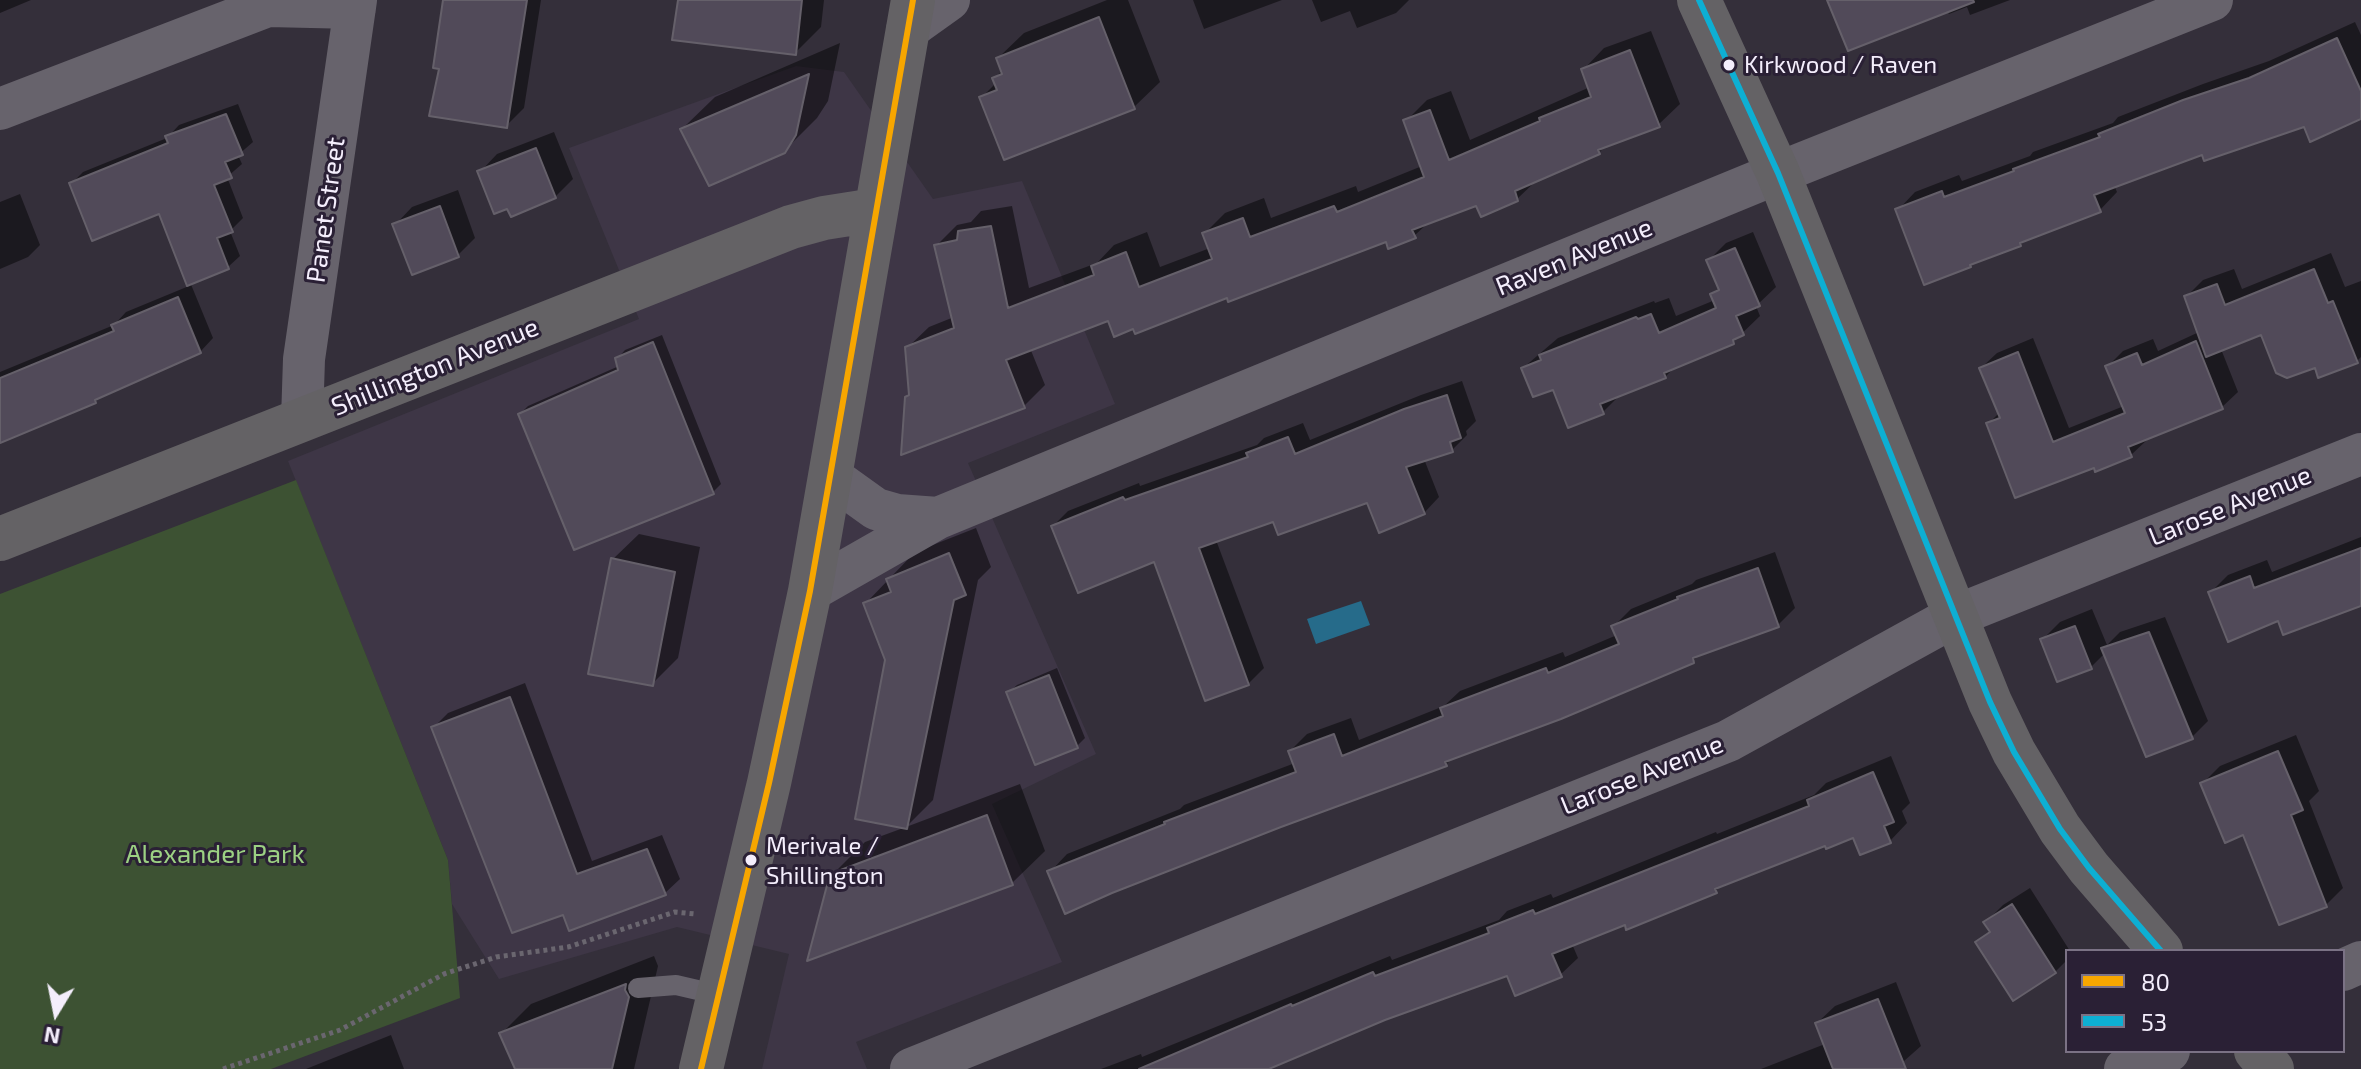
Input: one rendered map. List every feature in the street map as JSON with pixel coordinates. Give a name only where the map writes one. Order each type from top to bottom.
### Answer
[{"type":"main road","points":[[1699,0],[1778,173],[1990,702],[2014,752],[2035,789],[2089,868],[2159,949]]},
{"type":"main road","points":[[1725,0],[1778,173]]},
{"type":"main road","points":[[701,1069],[769,783],[810,591],[910,15]]},
{"type":"main road","name":"Shillington Avenue","points":[[0,539],[791,227],[875,210]]},
{"type":"main road","points":[[2258,1053],[2272,1069]]},
{"type":"street","points":[[910,15],[949,0]]},
{"type":"street","name":"Raven Avenue","points":[[810,591],[938,518],[1778,173],[2212,0]]},
{"type":"street","points":[[0,109],[268,6],[356,4]]},
{"type":"street","name":"Panet Street","points":[[302,420],[304,359],[356,4]]},
{"type":"street","name":"Larose Avenue","points":[[911,1069],[1728,741],[1955,616],[2361,454]]},
{"type":"street","name":"Raven Avenue","points":[[830,476],[876,509],[897,515],[938,518]]},
{"type":"street","points":[[2125,1069],[2164,1053]]},
{"type":"lane","points":[[638,988],[676,985],[719,995]]},
{"type":"path","points":[[223,1069],[340,1030],[444,974],[496,957],[568,947],[675,912],[735,924]]},
{"type":"shaded area","points":[[796,66],[844,72],[933,199],[1022,181],[1115,404],[968,463],[1096,754],[992,804],[1062,962],[856,1042],[867,1069],[762,1069],[789,954],[677,927],[499,979],[452,904],[448,860],[288,461],[639,319],[569,148]]},
{"type":"green space","name":"Alexander Park","points":[[296,480],[448,860],[460,998],[271,1069],[0,1069],[0,594]]},
{"type":"water","points":[[1361,601],[1370,625],[1316,644],[1307,619]]},
{"type":"building","points":[[443,0],[527,0],[507,128],[429,116],[439,69],[433,68]]},
{"type":"building","points":[[678,0],[802,0],[796,55],[672,40]]},
{"type":"building","points":[[1827,0],[1973,0],[1974,2],[1848,51]]},
{"type":"building","points":[[1099,17],[1135,109],[1004,160],[979,97],[997,90],[992,78],[1002,74],[996,58]]},
{"type":"building","points":[[2337,38],[2361,91],[2361,119],[2310,142],[2304,127],[2204,161],[2202,155],[2094,195],[2101,212],[1924,285],[1895,209],[1942,191],[1944,197],[2014,171],[2183,100],[2249,78]]},
{"type":"building","points":[[1630,50],[1660,127],[1598,150],[1600,154],[1515,191],[1518,201],[1481,217],[1476,206],[1412,230],[1416,238],[1388,249],[1386,242],[1135,334],[1133,329],[1114,337],[1108,321],[1006,360],[1025,408],[901,455],[905,397],[909,395],[905,347],[954,328],[934,245],[957,240],[958,231],[991,226],[1008,308],[1094,275],[1091,266],[1126,252],[1139,287],[1212,259],[1202,233],[1243,218],[1250,237],[1334,206],[1337,212],[1424,177],[1403,120],[1430,110],[1449,160],[1591,97],[1581,69]]},
{"type":"building","points":[[809,74],[796,135],[785,153],[709,186],[680,129]]},
{"type":"building","points":[[226,114],[243,155],[225,162],[232,178],[214,185],[233,232],[217,238],[229,269],[187,286],[159,214],[92,241],[69,183],[168,143],[165,136]]},
{"type":"building","points":[[536,148],[556,198],[511,217],[507,209],[494,214],[477,171]]},
{"type":"building","points":[[440,206],[459,257],[412,275],[392,224]]},
{"type":"building","points":[[1735,248],[1760,306],[1736,316],[1744,335],[1733,340],[1734,344],[1664,373],[1666,378],[1600,404],[1604,414],[1568,428],[1553,390],[1533,397],[1521,368],[1541,360],[1539,355],[1636,317],[1651,314],[1659,333],[1716,308],[1710,294],[1719,290],[1706,260]]},
{"type":"building","points":[[2314,269],[2328,303],[2333,301],[2358,363],[2318,378],[2315,368],[2287,378],[2276,373],[2261,335],[2206,357],[2184,296],[2217,284],[2225,305]]},
{"type":"building","points":[[178,297],[201,353],[95,400],[96,403],[0,443],[0,378],[114,331],[111,325]]},
{"type":"building","points":[[2196,341],[2223,409],[2128,447],[2132,457],[2015,498],[1986,423],[2000,418],[1979,368],[2018,352],[2053,442],[2125,413],[2105,366],[2137,353],[2142,365]]},
{"type":"building","points":[[653,342],[714,494],[574,550],[518,414],[618,370],[615,358]]},
{"type":"building","points":[[1447,395],[1461,438],[1450,442],[1453,452],[1406,467],[1425,514],[1379,533],[1367,503],[1278,535],[1273,522],[1199,548],[1249,685],[1205,701],[1154,562],[1078,593],[1051,526],[1123,497],[1125,500],[1248,457],[1246,453],[1288,437],[1295,454],[1404,409]]},
{"type":"building","points":[[2361,548],[2361,606],[2283,635],[2278,621],[2228,642],[2208,592],[2250,576],[2254,588]]},
{"type":"building","points":[[949,553],[966,595],[954,600],[907,829],[855,819],[885,660],[863,603],[891,592],[886,579]]},
{"type":"building","points":[[611,558],[675,572],[653,686],[588,674]]},
{"type":"building","points":[[1758,568],[1779,627],[1693,658],[1694,663],[1561,719],[1445,762],[1447,766],[1281,827],[1065,914],[1047,871],[1296,772],[1288,751],[1334,734],[1342,756],[1443,716],[1440,708],[1546,668],[1548,673],[1619,644],[1611,626],[1677,597]]},
{"type":"building","points":[[2075,626],[2092,669],[2057,682],[2040,639]]},
{"type":"building","points":[[2149,632],[2193,739],[2146,757],[2101,648]]},
{"type":"building","points":[[1049,675],[1078,748],[1035,765],[1006,692]]},
{"type":"building","points":[[510,697],[577,874],[647,849],[666,895],[569,931],[563,915],[512,933],[431,727]]},
{"type":"building","points":[[2278,751],[2303,810],[2291,815],[2327,907],[2279,925],[2243,835],[2225,843],[2200,783]]},
{"type":"building","points":[[1873,772],[1894,822],[1884,826],[1891,843],[1860,855],[1853,838],[1826,849],[1825,846],[1715,889],[1717,893],[1626,930],[1625,925],[1552,954],[1562,977],[1515,996],[1507,976],[1385,1020],[1269,1069],[1139,1069],[1291,1004],[1373,972],[1375,976],[1489,933],[1487,928],[1533,910],[1535,914],[1809,806],[1807,800]]},
{"type":"building","points":[[987,815],[1013,885],[807,961],[830,874]]},
{"type":"building","points":[[2012,904],[2056,973],[2013,1001],[1975,942],[1990,932],[1983,922]]},
{"type":"building","points":[[626,984],[629,997],[612,1069],[515,1069],[499,1033]]},
{"type":"building","points":[[1878,999],[1906,1069],[1833,1069],[1815,1023]]},
{"type":"transit line","name":"80","points":[[701,1069],[769,783],[810,591],[913,0]]},
{"type":"transit line","name":"53","points":[[1699,0],[1778,173],[1990,702],[2014,752],[2060,829],[2089,868],[2159,949]]},
{"type":"place","name":"Kirkwood / Raven","points":[[1729,65]]},
{"type":"place","name":"Merivale / Shillington","points":[[751,860]]}]
